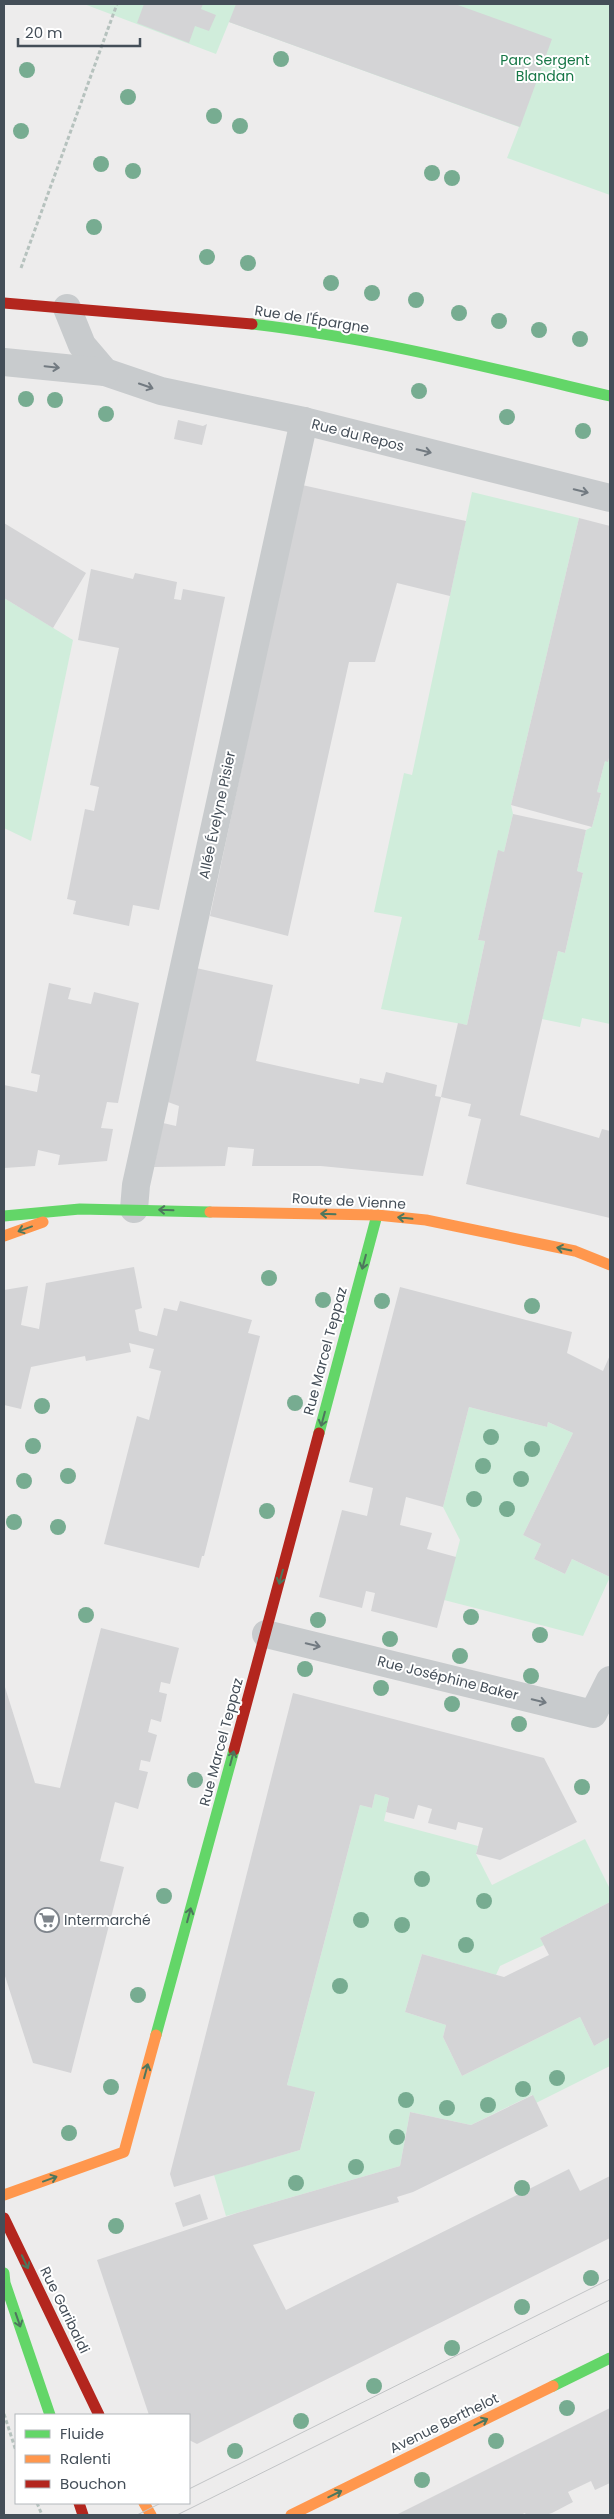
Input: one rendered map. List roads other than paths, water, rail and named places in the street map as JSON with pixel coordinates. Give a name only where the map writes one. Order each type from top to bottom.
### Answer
[{"type":"main road","name":"Rue de l'Épargne","points":[[4,303],[198,319],[314,332],[389,346],[610,396]]},
{"type":"main road","name":"Route de Vienne","points":[[4,1236],[80,1208]]},
{"type":"main road","name":"Route de Vienne","points":[[4,1216],[80,1208],[377,1215],[426,1220],[575,1251],[610,1265]]},
{"type":"main road","name":"Rue Marcel Teppaz","points":[[4,2195],[124,2152],[266,1634],[377,1215]]},
{"type":"main road","name":"Rue Garibaldi","points":[[4,2218],[99,2414]]},
{"type":"main road","points":[[4,2273],[5,2283],[50,2414]]},
{"type":"main road","name":"Avenue Berthelot","points":[[292,2515],[610,2358]]},
{"type":"main road","points":[[145,2504],[151,2515]]},
{"type":"street","points":[[67,308],[82,344],[105,372]]},
{"type":"street","name":"Rue du Repos","points":[[4,362],[105,372],[161,391],[304,421],[610,498]]},
{"type":"street","name":"Allée Évelyne Pisier","points":[[134,1209],[136,1185],[304,421]]},
{"type":"street","name":"Rue Joséphine Baker","points":[[266,1634],[593,1714],[610,1680]]},
{"type":"tram line","points":[[190,2489],[610,2279]]},
{"type":"tram line","points":[[177,2515],[610,2300]]},
{"type":"tram line","points":[[137,2515],[159,2504]]},
{"type":"place","name":"Intermarché","points":[[47,1920]]},
{"type":"park label","name":"Parc Sergent Blandan","points":[[545,68]]}]
